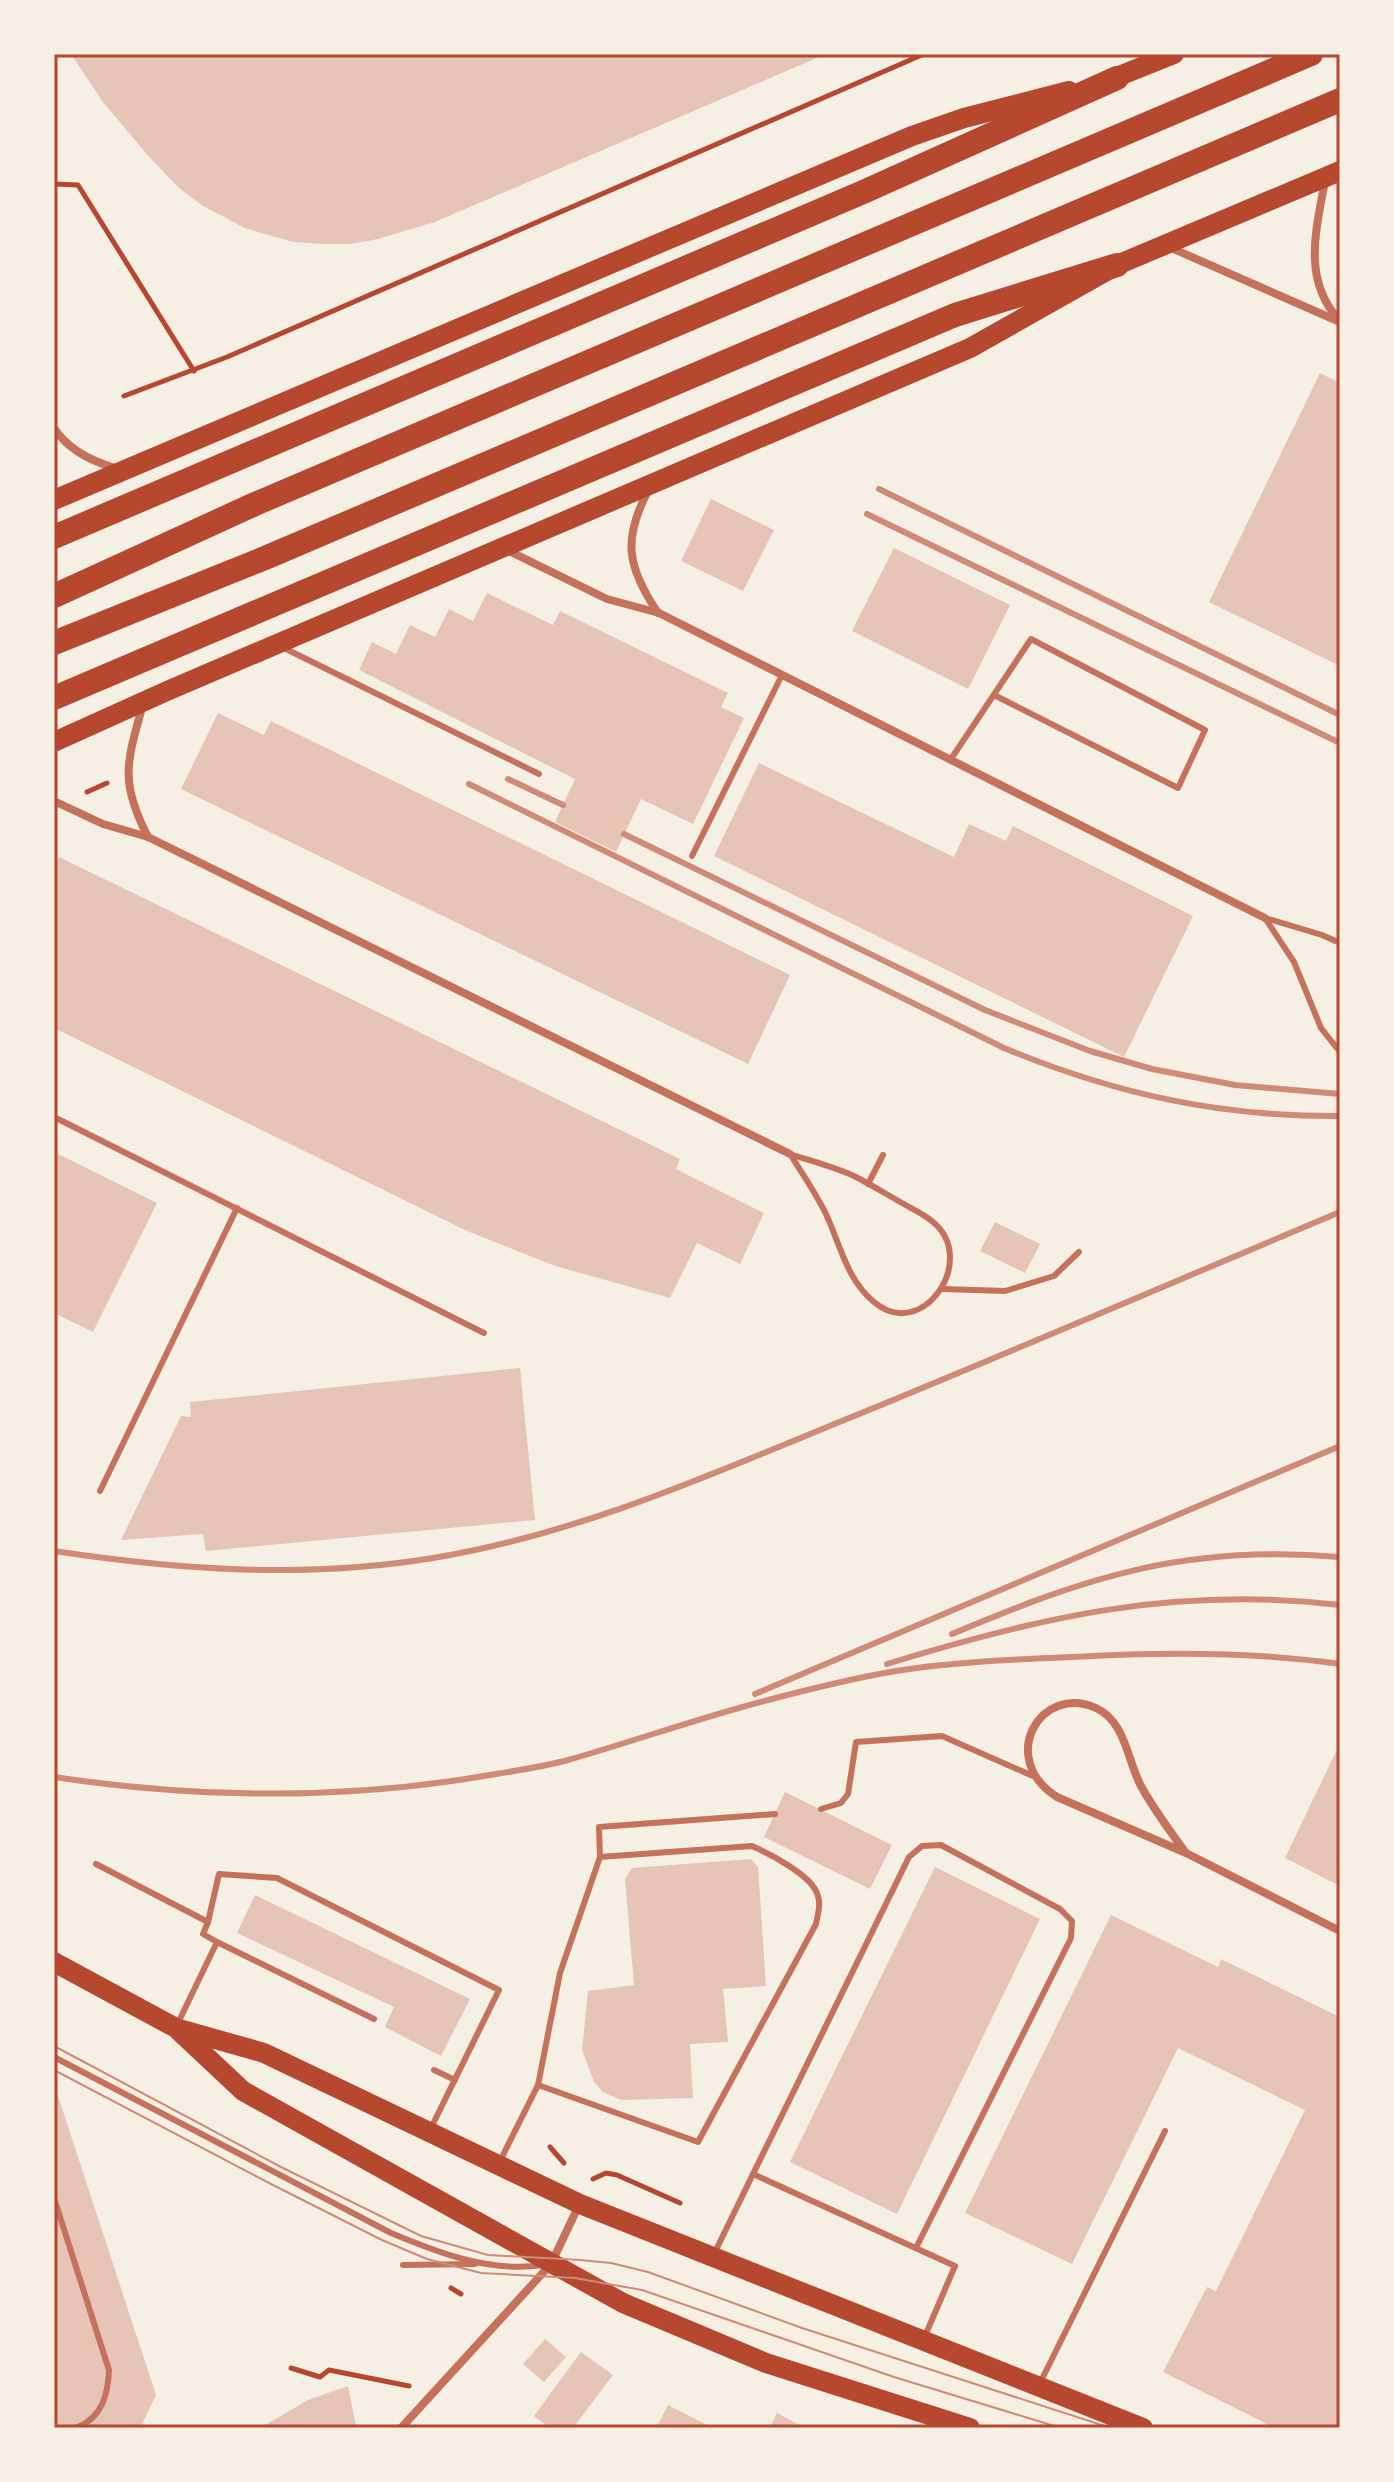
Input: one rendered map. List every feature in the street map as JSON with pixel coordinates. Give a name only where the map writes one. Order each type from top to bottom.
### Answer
[{"type":"highway","points":[[54,596],[255,504],[1311,54]]},
{"type":"highway","points":[[54,537],[861,193],[1117,78]]},
{"type":"highway","points":[[54,643],[265,558],[1340,100]]},
{"type":"highway","points":[[54,698],[955,315],[1117,265]]},
{"type":"main road","points":[[54,500],[912,136],[964,118],[1117,78],[1174,54]]},
{"type":"main road","points":[[54,742],[970,348],[1117,265],[1333,174]]},
{"type":"main road","points":[[54,1962],[176,2028],[264,2053],[580,2204],[1143,2428]]},
{"type":"main road","points":[[176,2028],[243,2091],[623,2303],[718,2345],[833,2386],[970,2428]]},
{"type":"street","points":[[1333,174],[1313,255],[1328,307],[1340,321]]},
{"type":"street","points":[[1165,245],[1340,321]]},
{"type":"street","points":[[54,428],[60,437],[89,460],[123,471]]},
{"type":"street","points":[[652,484],[638,509],[630,548],[634,571],[642,589],[659,613]]},
{"type":"street","points":[[503,548],[607,599],[659,613],[1265,918]]},
{"type":"street","points":[[144,701],[131,749],[128,774],[133,808],[148,837]]},
{"type":"street","points":[[54,801],[103,824],[148,837],[790,1154]]},
{"type":"street","points":[[1186,1853],[1157,1815],[1139,1782],[1120,1731],[1111,1718],[1098,1709],[1068,1703],[1040,1718],[1031,1731],[1027,1761],[1042,1788],[1186,1853],[1340,1931]]},
{"type":"street","points":[[401,2428],[551,2264],[580,2204]]},
{"type":"lane","points":[[951,759],[1031,639],[1205,730],[1178,788],[994,695]]},
{"type":"lane","points":[[278,644],[539,774]]},
{"type":"lane","points":[[692,856],[782,675]]},
{"type":"lane","points":[[1265,918],[1340,943]]},
{"type":"lane","points":[[1265,918],[1294,962],[1321,1028],[1340,1052]]},
{"type":"lane","points":[[54,1117],[484,1333]]},
{"type":"lane","points":[[790,1154],[853,1176],[935,1223],[946,1239],[950,1258],[943,1289],[925,1308],[898,1312],[877,1305],[850,1273],[824,1211],[790,1154]]},
{"type":"lane","points":[[868,1184],[883,1155]]},
{"type":"lane","points":[[100,1491],[237,1208]]},
{"type":"lane","points":[[943,1289],[1005,1291],[1054,1276],[1079,1252]]},
{"type":"lane","points":[[821,1809],[841,1803],[848,1794],[856,1742],[942,1736],[1033,1776]]},
{"type":"lane","points":[[499,2164],[538,2085],[560,1973],[600,1857],[599,1827],[775,1814]]},
{"type":"lane","points":[[713,2257],[909,1857],[922,1846],[941,1845],[1060,1909],[1072,1921],[1072,1929],[1071,1938],[916,2248]]},
{"type":"lane","points":[[538,2085],[698,2142],[816,1924],[820,1904],[810,1882],[769,1853],[752,1846],[600,1857]]},
{"type":"lane","points":[[96,1864],[208,1922]]},
{"type":"lane","points":[[374,2019],[203,1934],[219,1874],[277,1878],[499,1990],[429,2132]]},
{"type":"lane","points":[[176,2028],[217,1942]]},
{"type":"lane","points":[[54,2057],[391,2233],[441,2254],[519,2267],[551,2264]]},
{"type":"lane","points":[[434,2070],[455,2080]]},
{"type":"lane","points":[[1039,2387],[1165,2131]]},
{"type":"lane","points":[[753,2174],[955,2266],[924,2339]]},
{"type":"lane","points":[[54,2198],[109,2370],[108,2394],[95,2417],[76,2428]]},
{"type":"lane","points":[[403,2265],[482,2263]]},
{"type":"path","points":[[124,396],[194,371],[924,54]]},
{"type":"path","points":[[54,184],[78,185],[194,371]]},
{"type":"path","points":[[79,796],[111,781]]},
{"type":"path","points":[[580,2204],[591,2180],[606,2173],[680,2203]]},
{"type":"path","points":[[291,2368],[320,2377],[329,2370],[435,2392]]},
{"type":"building","points":[[71,54],[826,54],[435,222],[378,239],[350,244],[323,244],[293,242],[245,228],[203,206],[179,188],[103,102]]},
{"type":"building","points":[[1320,373],[1340,383],[1340,666],[1209,602]]},
{"type":"building","points":[[711,499],[774,530],[743,591],[681,561]]},
{"type":"building","points":[[894,548],[1010,605],[968,689],[852,631]]},
{"type":"building","points":[[487,593],[553,625],[560,611],[728,693],[721,707],[744,718],[693,824],[641,799],[616,852],[555,822],[575,779],[359,670],[372,642],[396,654],[410,625],[435,637],[449,609],[473,621]]},
{"type":"building","points":[[218,713],[264,735],[271,721],[790,975],[748,1064],[181,789]]},
{"type":"building","points":[[759,763],[954,857],[969,824],[1006,841],[1013,826],[1193,916],[1124,1057],[714,856]]},
{"type":"building","points":[[59,857],[680,1159],[676,1169],[764,1213],[740,1264],[697,1243],[670,1298],[555,1266],[467,1231],[54,1028],[54,867]]},
{"type":"building","points":[[54,1152],[157,1203],[93,1332],[54,1313]]},
{"type":"building","points":[[995,1222],[1040,1244],[1025,1273],[980,1251]]},
{"type":"building","points":[[520,1368],[535,1520],[206,1551],[203,1534],[121,1540],[181,1416],[191,1417],[190,1402]]},
{"type":"building","points":[[1340,1743],[1340,1886],[1285,1858]]},
{"type":"building","points":[[785,1792],[892,1845],[870,1889],[764,1837]]},
{"type":"building","points":[[751,1859],[758,1867],[766,1986],[723,1989],[728,2042],[690,2044],[693,2098],[621,2100],[603,2092],[594,2082],[582,2050],[588,1991],[634,1985],[625,1879],[632,1868]]},
{"type":"building","points":[[935,1867],[1040,1919],[897,2214],[790,2162]]},
{"type":"building","points":[[255,1895],[470,1999],[441,2056],[385,2027],[394,2007],[237,1933]]},
{"type":"building","points":[[1111,1915],[1218,1967],[1221,1959],[1340,2017],[1340,2428],[1275,2428],[1163,2372],[1207,2287],[1216,2291],[1305,2110],[1178,2048],[1072,2264],[965,2213]]},
{"type":"building","points":[[54,2091],[156,2395],[140,2428],[54,2428]]},
{"type":"building","points":[[545,2339],[566,2357],[544,2382],[523,2364]]},
{"type":"building","points":[[581,2352],[613,2375],[573,2428],[550,2428],[534,2416]]},
{"type":"building","points":[[348,2386],[356,2426],[260,2428],[308,2400]]},
{"type":"building","points":[[668,2405],[713,2428],[664,2428],[658,2425]]},
{"type":"building","points":[[777,2413],[805,2428],[770,2428]]},
{"type":"tram line","points":[[54,2046],[281,2167],[421,2236],[488,2255],[611,2263],[648,2272],[802,2328],[1111,2428]]},
{"type":"tram line","points":[[54,2070],[273,2185],[427,2259],[481,2273],[575,2278],[642,2290],[894,2377],[1061,2428]]},
{"type":"railway","points":[[879,489],[1340,715]]},
{"type":"railway","points":[[867,514],[1340,743]]},
{"type":"railway","points":[[508,779],[563,805]]},
{"type":"railway","points":[[469,784],[1004,1048],[1045,1064],[1169,1100],[1252,1112],[1340,1116]]},
{"type":"railway","points":[[624,834],[985,1010],[1090,1051],[1152,1069],[1235,1085],[1340,1094]]},
{"type":"railway","points":[[54,1551],[196,1567],[290,1570],[385,1565],[485,1548],[536,1535],[636,1503],[734,1465],[1340,1212]]},
{"type":"railway","points":[[755,1694],[1340,1446]]},
{"type":"railway","points":[[952,1634],[1049,1596],[1140,1569],[1235,1555],[1340,1557]]},
{"type":"railway","points":[[887,1664],[1000,1632],[1110,1609],[1222,1599],[1340,1605]]},
{"type":"railway","points":[[54,1777],[213,1792],[266,1794],[372,1790],[546,1765],[768,1700],[848,1680],[920,1668],[1018,1659],[1154,1654],[1247,1655],[1340,1664]]}]
